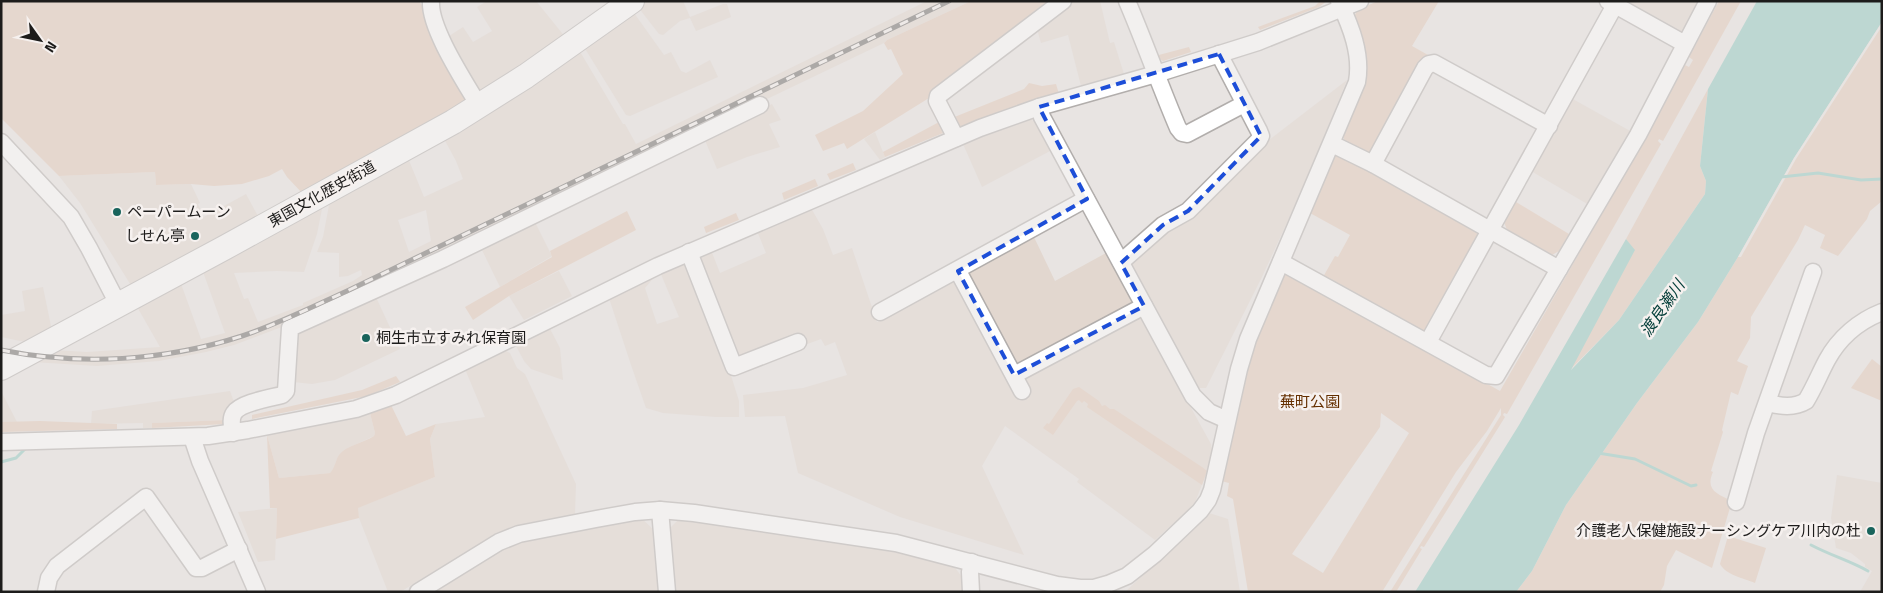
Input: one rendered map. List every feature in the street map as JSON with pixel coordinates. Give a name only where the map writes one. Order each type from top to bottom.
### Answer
[{"type":"highway","name":"東国文化歴史街道","points":[[16,364],[118,304],[224,248],[480,106],[632,1]]},
{"type":"street","points":[[431,1],[432,17],[437,31],[480,106]]},
{"type":"street","points":[[956,138],[937,101],[938,96],[1063,1]]},
{"type":"street","points":[[1127,1],[1178,128],[1182,132],[1186,134],[1244,104]]},
{"type":"street","points":[[1,442],[192,438],[233,433],[356,409],[384,400],[689,252],[1004,118],[1156,74],[1275,36],[1341,5],[1360,1]]},
{"type":"street","points":[[1281,262],[1486,375],[1496,376],[1638,135],[1708,1]]},
{"type":"street","points":[[1428,342],[1549,126],[1612,3],[1686,44]]},
{"type":"street","points":[[418,592],[499,542],[519,534],[596,518],[660,510],[694,513],[903,544],[1057,584],[1080,588],[1094,588],[1127,576],[1155,554],[1200,511],[1212,490],[1227,420],[1248,339],[1357,82],[1359,72],[1358,50],[1341,5]]},
{"type":"street","points":[[1121,262],[1163,225],[1188,211],[1260,140],[1260,131],[1219,54]]},
{"type":"street","points":[[1373,164],[1425,68],[1429,64],[1434,63],[1549,126]]},
{"type":"street","points":[[233,433],[233,414],[240,407],[282,395],[286,391],[290,328],[443,259],[760,105]]},
{"type":"street","points":[[1039,107],[1086,199],[1193,396],[1209,412],[1227,420]]},
{"type":"street","points":[[1,142],[71,217],[118,304]]},
{"type":"street","points":[[1332,144],[1373,164],[1559,269]]},
{"type":"street","points":[[880,312],[958,271],[1086,199]]},
{"type":"street","points":[[689,252],[734,367],[798,342]]},
{"type":"street","points":[[958,271],[1022,391]]},
{"type":"street","points":[[1736,502],[1756,433],[1768,404],[1775,377],[1813,272]]},
{"type":"street","points":[[1014,375],[1144,306]]},
{"type":"street","points":[[1768,404],[1788,406],[1801,404],[1806,401],[1829,357],[1841,341],[1860,323],[1882,312]]},
{"type":"street","points":[[192,438],[200,461],[257,592]]},
{"type":"street","points":[[46,592],[49,578],[57,566],[146,497],[196,568],[202,568],[239,549]]},
{"type":"street","points":[[660,510],[667,592]]},
{"type":"street","points":[[972,562],[970,572],[972,592]]},
{"type":"highlighted area","points":[[1219,54],[1261,136],[1188,211],[1163,225],[1121,263],[1144,306],[1014,375],[958,271],[1087,199],[1039,107]]},
{"type":"shaded area","points":[[487,1],[536,1],[566,38],[483,92],[473,88],[446,38],[463,27],[473,42],[492,31],[477,7]]},
{"type":"shaded area","points":[[646,1],[683,1],[690,17],[727,4],[731,17],[696,31],[690,18],[680,21],[663,35],[659,34],[638,7]]},
{"type":"shaded area","points":[[927,1],[971,1],[295,322],[234,345],[159,361],[97,366],[32,362],[54,350],[87,352],[160,347],[136,305],[180,281],[201,339],[225,333],[202,269],[318,206],[322,209],[317,234],[304,272],[234,273],[244,299],[248,298],[258,322],[303,305],[303,303],[353,281],[362,275],[361,270],[348,276],[339,277],[339,253],[317,252],[323,237],[330,200],[408,158],[424,197],[463,179],[443,137],[579,50],[636,144]],"holes":[[[426,210],[431,241],[409,252],[398,220]]]},
{"type":"shaded area","points":[[1073,1],[1100,1],[1110,43],[1114,42],[1124,74],[1081,86],[1068,35],[1041,43],[1037,29]]},
{"type":"shaded area","points":[[1621,1],[1701,1],[1685,31],[1677,33]]},
{"type":"shaded area","points":[[634,13],[664,55],[671,52],[681,71],[686,73],[710,60],[718,77],[630,116],[626,115],[584,47]]},
{"type":"shaded area","points":[[1347,80],[1305,184],[1261,279],[1206,388],[1194,388],[1127,265],[1161,231],[1187,217],[1269,140]]},
{"type":"shaded area","points":[[1571,98],[1632,132],[1589,205],[1531,171]]},
{"type":"shaded area","points":[[772,104],[781,120],[769,124],[780,147],[717,169],[704,138]]},
{"type":"shaded area","points":[[1030,119],[1037,123],[1052,150],[982,187],[963,144]]},
{"type":"shaded area","points":[[875,132],[885,157],[880,160],[864,139]]},
{"type":"shaded area","points":[[155,172],[156,185],[191,184],[200,203],[198,204],[201,211],[197,213],[200,219],[246,194],[259,218],[132,287],[80,203],[59,176]]},
{"type":"shaded area","points":[[811,208],[823,229],[833,255],[852,248],[877,322],[950,280],[956,283],[1019,398],[1026,385],[1023,381],[1025,375],[1134,317],[1142,319],[1211,444],[1212,452],[1194,505],[1155,540],[1077,482],[1079,479],[1005,426],[982,466],[1024,555],[900,517],[798,473],[785,416],[745,417],[743,395],[803,388],[847,375],[835,342],[825,346],[821,339],[802,346],[739,360],[697,262],[700,255],[711,250],[720,273],[766,253],[757,231]]},
{"type":"shaded area","points":[[534,220],[552,256],[500,287],[480,246]]},
{"type":"shaded area","points":[[1033,235],[1055,281],[1106,253],[1131,300],[1131,305],[1019,364],[1014,363],[967,275],[969,270]]},
{"type":"shaded area","points":[[684,261],[728,366],[739,401],[739,417],[663,413],[646,408],[609,298],[656,275],[645,288],[657,324],[679,317],[660,272]]},
{"type":"shaded area","points":[[559,271],[572,296],[524,320],[509,296]]},
{"type":"shaded area","points":[[43,287],[52,331],[25,342],[1,337],[1,315],[25,311],[22,291]]},
{"type":"shaded area","points":[[375,295],[400,349],[335,380],[312,384],[293,382],[296,333]]},
{"type":"shaded area","points":[[549,327],[560,348],[563,380],[531,369],[524,361],[515,344]]},
{"type":"shaded area","points":[[504,350],[510,353],[517,368],[525,374],[576,484],[575,514],[528,523],[500,533],[400,592],[388,592],[359,518],[357,508],[435,477],[430,439],[436,424],[485,417],[465,369]]},
{"type":"shaded area","points":[[1,391],[17,422],[1,422]]},
{"type":"shaded area","points":[[230,391],[235,405],[226,420],[153,423],[152,428],[143,428],[143,423],[91,424],[92,411]]},
{"type":"shaded area","points":[[370,413],[374,436],[348,448],[336,461],[334,469],[330,473],[279,478],[267,435]]},
{"type":"shaded area","points":[[1837,475],[1882,483],[1882,592],[1860,592],[1872,571],[1865,567],[1865,564],[1851,553],[1836,548],[1831,518]]},
{"type":"shaded area","points":[[277,508],[275,560],[258,562],[238,512]]},
{"type":"shaded area","points":[[1209,513],[1228,519],[1240,592],[1125,592]]},
{"type":"shaded area","points":[[641,518],[654,530],[660,592],[432,592],[498,551],[523,541]]},
{"type":"shaded area","points":[[680,518],[895,551],[953,565],[962,577],[963,592],[675,592],[669,529]]},
{"type":"green space","points":[[1,1],[419,1],[424,8],[465,99],[464,104],[303,194],[282,169],[269,176],[242,184],[214,186],[191,184],[156,185],[155,172],[59,176],[1,118]]},
{"type":"green space","points":[[971,1],[1058,1],[929,98],[847,149],[844,143],[823,151],[815,135],[863,111],[903,74],[891,49],[888,50],[884,43]]},
{"type":"green space","points":[[1320,1],[1327,1],[1319,7],[1260,30],[1258,27],[1315,6]]},
{"type":"green space","points":[[1378,1],[1439,1],[1412,46],[1428,55],[1374,152],[1366,154],[1345,143],[1343,135],[1357,102],[1353,20],[1357,10]]},
{"type":"green space","name":"蕪町公園","points":[[1719,1],[1741,1],[1663,141],[1659,139],[1658,141],[1661,144],[1507,414],[1504,413],[1505,417],[1424,547],[1421,546],[1420,548],[1422,549],[1396,592],[1390,592],[1501,415],[1501,408],[1487,431],[1456,472],[1382,592],[1248,592],[1233,499],[1227,496],[1229,483],[1221,481],[1247,361],[1282,274],[1289,272],[1500,391],[1653,125],[1685,65],[1689,67],[1693,60],[1689,57]],"holes":[[[1381,413],[1409,433],[1323,573],[1292,554],[1380,427]]]},
{"type":"green space","points":[[1882,22],[1882,201],[1870,211],[1867,219],[1838,256],[1820,248],[1825,235],[1805,225],[1798,240],[1751,317],[1750,338],[1737,361],[1748,366],[1738,395],[1731,392],[1723,432],[1711,471],[1713,472],[1710,483],[1714,491],[1732,501],[1712,568],[1676,550],[1667,566],[1664,585],[1660,592],[1516,592],[1532,571],[1566,505],[1637,403],[1698,322],[1738,257],[1794,158]]},
{"type":"green space","points":[[1189,47],[1191,52],[1163,61],[1155,56]]},
{"type":"green space","points":[[1029,83],[1042,86],[1056,84],[1059,94],[957,128],[952,118],[1024,89]]},
{"type":"green space","points":[[1708,89],[1700,166],[1706,181],[1705,194],[1619,320],[1569,371],[1634,250],[1626,239]]},
{"type":"green space","points":[[941,121],[948,131],[885,157],[883,152]]},
{"type":"green space","points":[[1340,154],[1476,230],[1478,238],[1428,329],[1420,331],[1323,277],[1335,256],[1338,257],[1350,235],[1310,213],[1332,157]]},
{"type":"green space","points":[[853,163],[856,170],[830,180],[827,174]]},
{"type":"green space","points":[[815,179],[818,186],[784,200],[782,193]]},
{"type":"green space","points":[[1516,202],[1569,234],[1559,251],[1552,255],[1507,230],[1504,222]]},
{"type":"green space","points":[[627,211],[636,230],[509,296],[473,320],[465,307],[552,257],[550,251]]},
{"type":"green space","points":[[736,213],[739,220],[706,233],[704,227]]},
{"type":"green space","points":[[1872,359],[1882,367],[1882,401],[1851,388]]},
{"type":"green space","points":[[396,376],[400,382],[367,396],[252,419],[252,415],[362,390]]},
{"type":"green space","points":[[1079,387],[1099,401],[1102,406],[1105,405],[1110,409],[1114,409],[1202,467],[1207,471],[1202,485],[1087,407],[1088,404],[1084,401],[1082,403],[1079,400],[1077,401],[1053,435],[1043,428],[1047,423],[1049,424],[1073,389]]},
{"type":"green space","points":[[391,405],[406,436],[436,424],[430,439],[435,477],[358,508],[359,518],[276,539],[277,508],[270,508],[267,435],[279,478],[330,473],[342,452],[374,436],[370,413]]},
{"type":"green space","points":[[226,420],[225,424],[152,428],[152,423]]},
{"type":"green space","points":[[40,421],[117,424],[117,429],[1,432],[1,422]]},
{"type":"green space","points":[[1728,536],[1766,548],[1755,583],[1731,574],[1720,564]]},
{"type":"water","name":"渡良瀬川","points":[[1757,1],[1882,1],[1882,22],[1794,158],[1738,257],[1698,322],[1637,403],[1566,505],[1532,571],[1516,592],[1415,592],[1519,425],[1626,239],[1635,250],[1571,370],[1619,320],[1705,194],[1706,181],[1700,166],[1708,89]]},
{"type":"pier","points":[[1882,22],[1882,26],[1796,159],[1741,257],[1738,257],[1794,158]]},
{"type":"waterway","points":[[1781,177],[1818,173],[1861,180],[1882,179]]},
{"type":"waterway","points":[[1,462],[16,458],[25,449]]},
{"type":"waterway","points":[[1598,453],[1635,459],[1691,486],[1696,485]]},
{"type":"waterway","points":[[1811,545],[1868,571]]},
{"type":"railway","points":[[1,350],[62,358],[123,358],[183,351],[242,336],[295,315],[347,291],[949,1]]},
{"type":"place","name":"ペーパームーン","points":[[117,212]]},
{"type":"place","name":"しせん亭","points":[[195,236]]},
{"type":"place","name":"桐生市立すみれ保育園","points":[[366,338]]},
{"type":"place","name":"介護老人保健施設ナーシングケア川内の杜","points":[[1871,531]]}]
